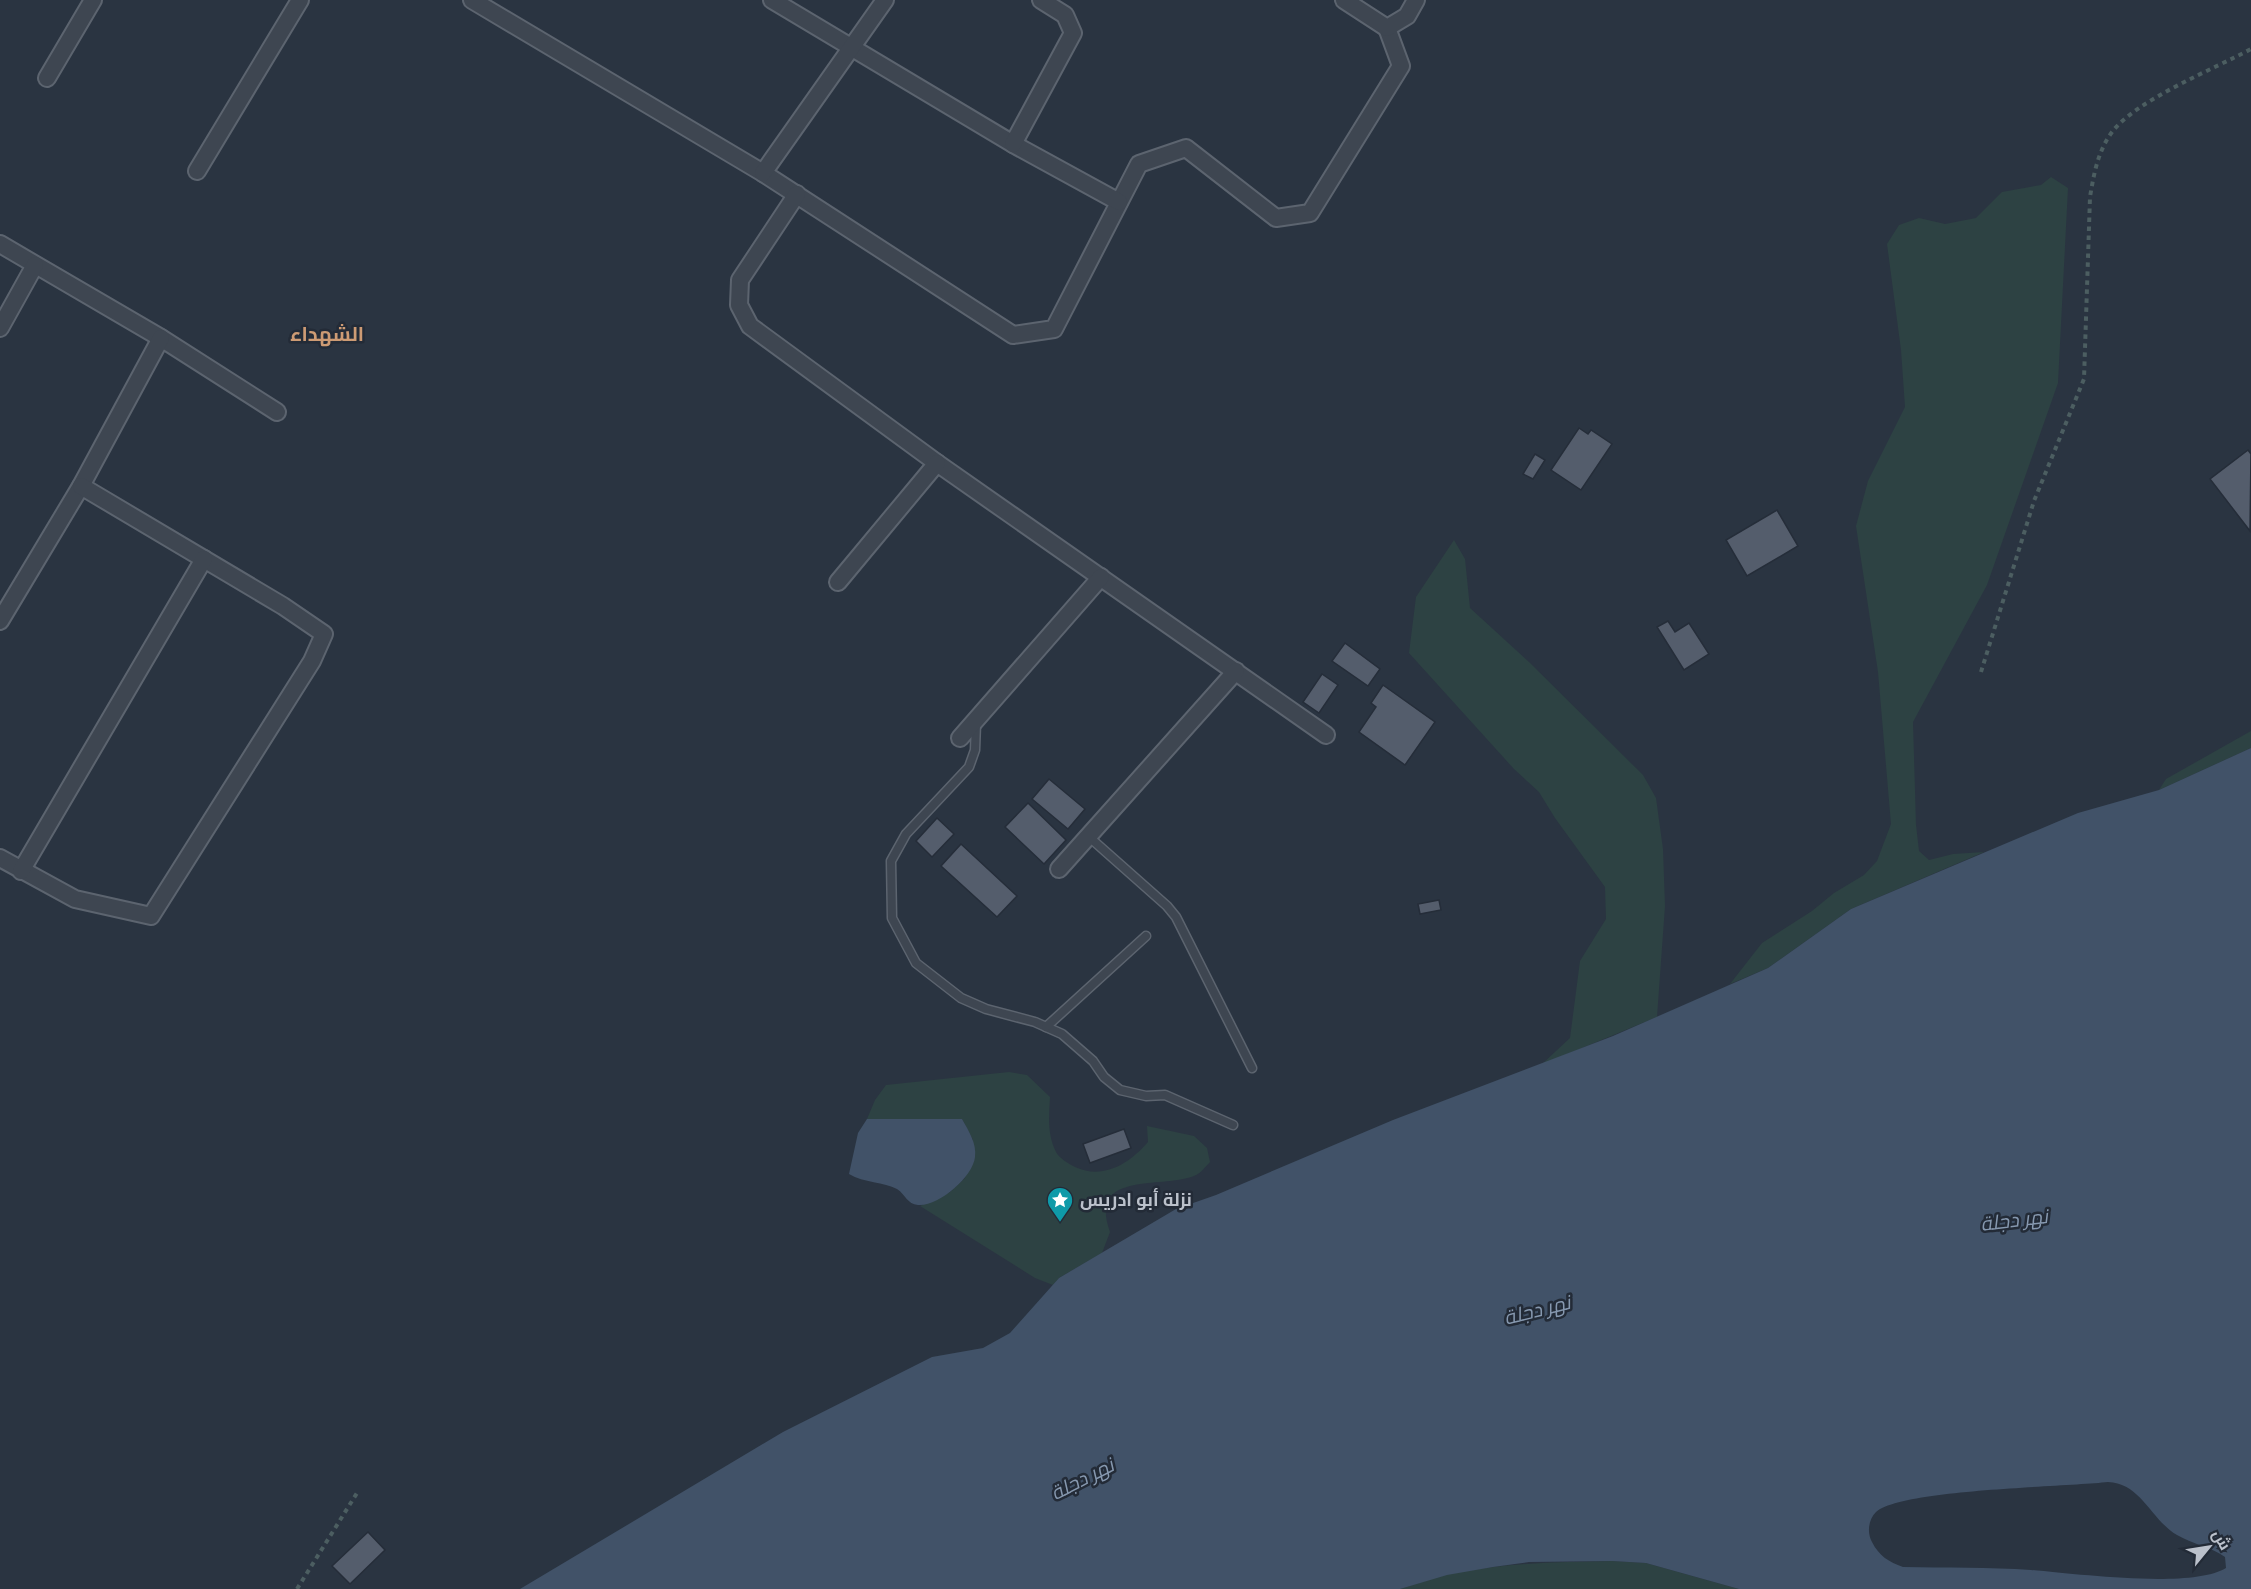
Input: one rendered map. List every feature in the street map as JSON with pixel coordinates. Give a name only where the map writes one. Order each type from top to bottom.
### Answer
[{"type":"street","points":[[47,78],[93,0]]},
{"type":"street","points":[[197,171],[300,0]]},
{"type":"street","points":[[472,0],[797,194],[1013,335],[1054,329],[1139,165],[1186,148],[1276,218],[1310,213],[1401,66],[1387,28],[1344,0]]},
{"type":"street","points":[[772,0],[1014,144],[1119,202]]},
{"type":"street","points":[[763,173],[885,0]]},
{"type":"street","points":[[1014,144],[1073,33],[1065,15],[1041,0]]},
{"type":"street","points":[[1387,28],[1407,16],[1416,0]]},
{"type":"street","points":[[797,194],[740,280],[738,298],[743,316],[760,334],[937,463],[1326,735]]},
{"type":"street","points":[[0,244],[161,338],[277,412]]},
{"type":"street","points":[[0,328],[36,265]]},
{"type":"street","points":[[0,621],[81,486],[161,338]]},
{"type":"street","points":[[838,582],[937,463]]},
{"type":"street","points":[[0,858],[75,899],[151,916],[312,661],[324,634],[81,486]]},
{"type":"street","points":[[21,871],[204,559]]},
{"type":"street","points":[[960,738],[1101,577]]},
{"type":"street","points":[[1059,869],[1236,671]]},
{"type":"lane","points":[[976,719],[975,750],[969,767],[906,834],[891,861],[892,918],[915,963],[961,998],[1062,1034],[1120,1090],[1146,1096],[1165,1095],[1233,1125]]},
{"type":"lane","points":[[1088,836],[1167,906],[1176,917],[1252,1068]]},
{"type":"lane","points":[[1046,1027],[1146,936]]},
{"type":"path","points":[[1981,672],[2034,501],[2084,379],[2090,197],[2094,170],[2101,149],[2113,130],[2133,112],[2251,50]]},
{"type":"path","points":[[297,1589],[357,1493]]},
{"type":"green space","points":[[2051,177],[2068,188],[2058,383],[1987,585],[1913,722],[1919,851],[1929,860],[1953,854],[1984,852],[1851,909],[1768,968],[1730,984],[1762,943],[1864,875],[1877,861],[1891,824],[1878,672],[1856,526],[1868,481],[1905,407],[1901,350],[1887,244],[1899,225],[1919,218],[1945,224],[1976,218],[2002,192],[2041,185]]},
{"type":"green space","points":[[1454,540],[1465,559],[1470,608],[1529,662],[1643,775],[1656,798],[1663,849],[1665,906],[1657,1017],[1541,1065],[1570,1038],[1580,961],[1606,919],[1605,887],[1539,792],[1514,769],[1409,653],[1416,597]]},
{"type":"green space","points":[[2251,731],[2251,748],[2159,790],[2166,779]]},
{"type":"green space","points":[[1009,1072],[1027,1075],[1050,1097],[1049,1125],[1053,1145],[1059,1156],[1075,1167],[1096,1172],[1115,1168],[1124,1163],[1148,1142],[1147,1126],[1194,1136],[1207,1148],[1210,1162],[1196,1175],[1119,1190],[1109,1199],[1106,1212],[1110,1232],[1102,1253],[1059,1278],[1053,1285],[1035,1278],[920,1206],[950,1192],[965,1178],[973,1140],[962,1119],[867,1119],[875,1100],[886,1085]]},
{"type":"green space","points":[[1612,1561],[1646,1563],[1739,1589],[1400,1589],[1449,1574],[1490,1567]]},
{"type":"water","name":"نهر دجلة","points":[[2251,748],[2251,1589],[1739,1589],[1646,1563],[1612,1561],[1529,1562],[1447,1575],[1400,1589],[520,1589],[783,1432],[932,1357],[983,1348],[1010,1333],[1059,1278],[1176,1209],[1216,1195],[1393,1120],[1613,1036],[1768,968],[1851,909],[2078,813],[2159,790]],"holes":[[[2108,1482],[2119,1484],[2137,1495],[2160,1521],[2177,1535],[2225,1557],[2226,1568],[2188,1578],[2162,1579],[2104,1577],[2015,1569],[1903,1567],[1881,1555],[1869,1535],[1870,1523],[1876,1512],[1891,1504],[1917,1498],[1985,1490]]]},
{"type":"water","points":[[867,1119],[962,1119],[975,1147],[973,1165],[961,1182],[944,1196],[926,1204],[914,1204],[897,1189],[849,1174],[858,1133]]},
{"type":"building","points":[[1579,428],[1588,434],[1591,430],[1612,444],[1581,490],[1551,470]]},
{"type":"building","points":[[2248,450],[2251,454],[2250,531],[2210,479]]},
{"type":"building","points":[[1535,454],[1545,460],[1533,479],[1523,474]]},
{"type":"building","points":[[1777,510],[1798,546],[1747,576],[1726,540]]},
{"type":"building","points":[[1668,621],[1675,632],[1689,623],[1709,654],[1684,670],[1657,627]]},
{"type":"building","points":[[1345,643],[1380,669],[1368,686],[1332,661]]},
{"type":"building","points":[[1322,674],[1338,685],[1319,713],[1303,702]]},
{"type":"building","points":[[1383,685],[1435,722],[1405,765],[1359,732],[1376,707],[1371,703]]},
{"type":"building","points":[[1049,779],[1085,809],[1068,829],[1032,799]]},
{"type":"building","points":[[1028,803],[1066,840],[1044,864],[1005,827]]},
{"type":"building","points":[[937,818],[954,834],[932,857],[916,841]]},
{"type":"building","points":[[961,844],[1017,896],[997,917],[941,866]]},
{"type":"building","points":[[1439,900],[1441,910],[1420,914],[1418,904]]},
{"type":"building","points":[[1124,1129],[1131,1148],[1090,1163],[1083,1144]]},
{"type":"building","points":[[368,1532],[385,1550],[350,1584],[332,1566]]},
{"type":"place","name":"نزلة أبو ادريس","points":[[1060,1223]]},
{"type":"district","name":"الشهداء","points":[[327,334]]}]
